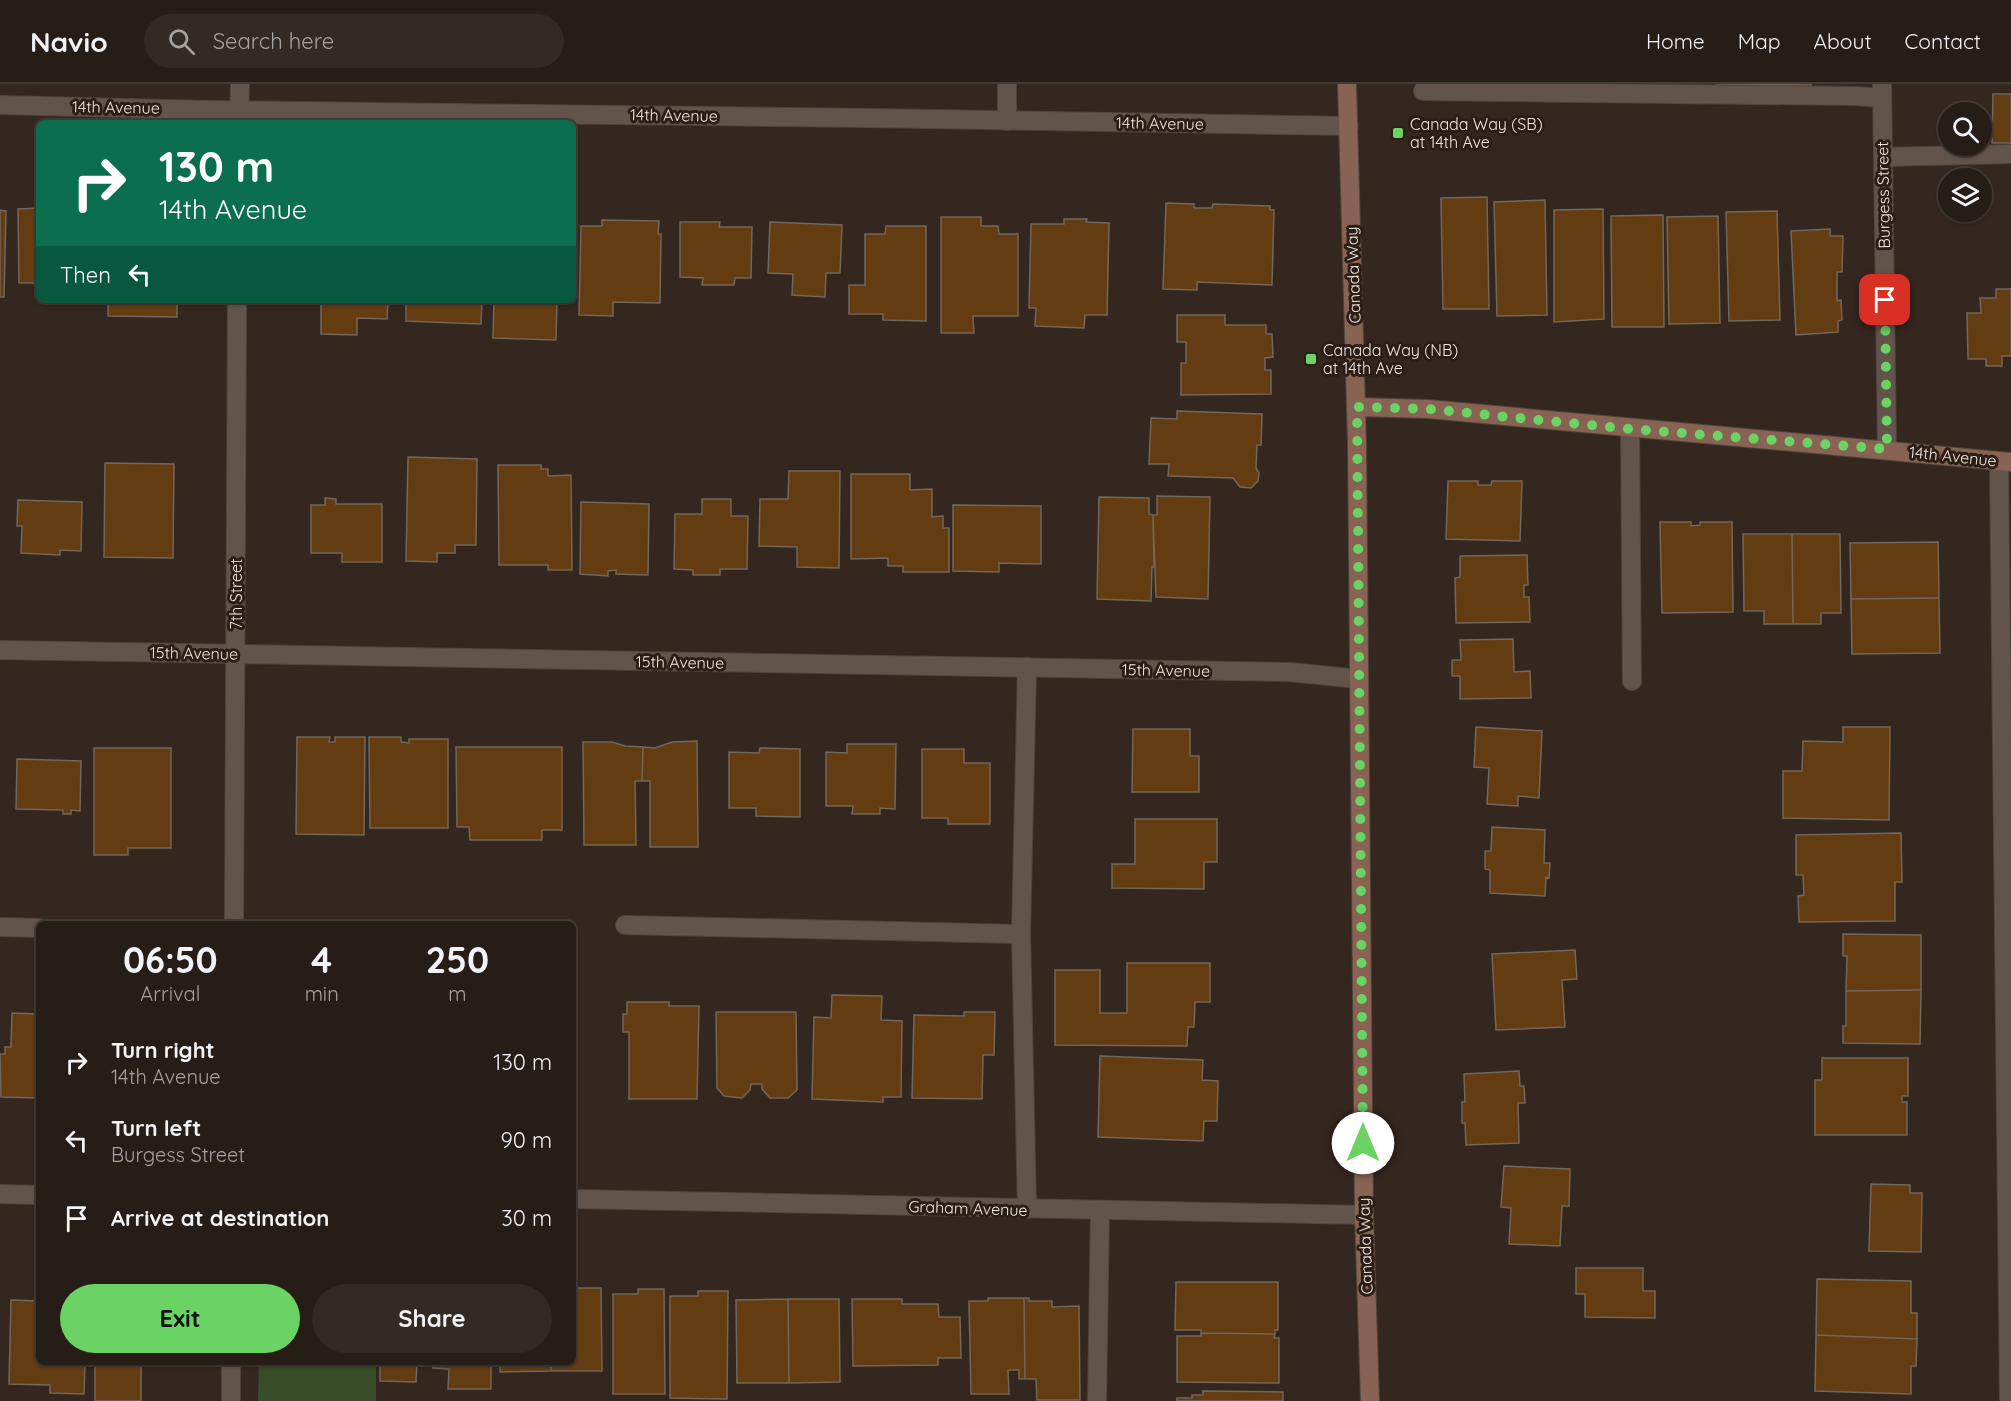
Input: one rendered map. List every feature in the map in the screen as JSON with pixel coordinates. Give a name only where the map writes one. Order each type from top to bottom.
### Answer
[{"type":"main road","name":"Canada Way","points":[[1347,84],[1357,407],[1364,1215],[1370,1401]]},
{"type":"main road","name":"14th Avenue","points":[[1357,407],[1428,409],[2005,461]]},
{"type":"street","points":[[239,117],[240,84]]},
{"type":"street","points":[[1007,84],[1007,121]]},
{"type":"street","points":[[1424,91],[1619,89],[1855,96],[1882,91]]},
{"type":"street","name":"Burgess Street","points":[[1882,91],[1887,449]]},
{"type":"street","name":"14th Avenue","points":[[0,105],[239,117],[1007,121],[1348,126]]},
{"type":"street","points":[[1883,157],[2011,154]]},
{"type":"street","name":"7th Street","points":[[234,921],[237,303]]},
{"type":"street","points":[[1630,429],[1632,681]]},
{"type":"street","points":[[2005,461],[2008,1401]]},
{"type":"street","name":"15th Avenue","points":[[0,650],[1289,672],[1359,679]]},
{"type":"street","points":[[1027,667],[1021,934],[1027,1209]]},
{"type":"street","points":[[625,925],[1021,934]]},
{"type":"street","points":[[0,927],[36,928]]},
{"type":"street","points":[[0,1194],[36,1195]]},
{"type":"street","name":"Graham Avenue","points":[[576,1199],[1364,1215]]},
{"type":"street","points":[[1097,1401],[1100,1210]]},
{"type":"street","points":[[231,1365],[231,1401]]},
{"type":"green space","points":[[259,1365],[376,1365],[376,1401],[258,1401]]},
{"type":"building","points":[[1715,84],[1811,84],[1811,86]]},
{"type":"building","points":[[1993,94],[2011,94],[2011,143],[1992,143]]},
{"type":"building","points":[[1487,197],[1489,309],[1443,309],[1441,198]]},
{"type":"building","points":[[1545,200],[1547,315],[1497,316],[1494,202]]},
{"type":"building","points":[[1166,203],[1194,204],[1194,208],[1212,208],[1213,204],[1270,206],[1270,210],[1274,210],[1272,285],[1197,282],[1197,290],[1163,289]]},
{"type":"building","points":[[36,208],[36,283],[19,283],[18,209]]},
{"type":"building","points":[[1603,209],[1604,319],[1554,322],[1554,210]]},
{"type":"building","points":[[0,210],[6,211],[4,297],[0,297]]},
{"type":"building","points":[[1777,211],[1780,320],[1729,321],[1726,212]]},
{"type":"building","points":[[1663,215],[1664,327],[1612,327],[1611,216]]},
{"type":"building","points":[[1718,216],[1720,323],[1669,324],[1667,217]]},
{"type":"building","points":[[941,217],[981,217],[981,226],[998,226],[999,234],[1018,234],[1018,316],[973,316],[974,333],[941,333]]},
{"type":"building","points":[[1064,219],[1087,219],[1086,222],[1109,223],[1107,315],[1085,315],[1084,328],[1035,326],[1036,308],[1029,308],[1031,224],[1064,224]]},
{"type":"building","points":[[602,220],[659,221],[658,234],[661,234],[660,303],[613,302],[613,316],[579,315],[581,226],[602,226]]},
{"type":"building","points":[[680,222],[720,222],[719,227],[752,227],[751,278],[735,278],[734,285],[702,285],[703,278],[680,277]]},
{"type":"building","points":[[770,222],[842,225],[840,273],[826,273],[825,297],[792,295],[793,274],[768,273]]},
{"type":"building","points":[[886,226],[926,226],[926,321],[883,320],[883,314],[849,314],[849,285],[865,285],[865,234],[885,234]]},
{"type":"building","points":[[1830,229],[1830,236],[1843,236],[1842,272],[1837,272],[1837,301],[1841,300],[1842,320],[1838,321],[1838,332],[1796,335],[1791,231]]},
{"type":"building","points":[[1996,289],[2011,289],[2011,356],[2002,356],[2002,366],[1986,366],[1986,359],[1968,359],[1967,313],[1981,313],[1980,298],[1996,298]]},
{"type":"building","points":[[108,303],[177,303],[177,317],[108,316]]},
{"type":"building","points":[[321,303],[388,303],[387,319],[357,318],[357,335],[321,334]]},
{"type":"building","points":[[406,303],[482,303],[481,324],[406,321]]},
{"type":"building","points":[[494,303],[557,303],[556,340],[493,338]]},
{"type":"building","points":[[1177,315],[1225,315],[1225,325],[1266,325],[1266,334],[1272,334],[1273,357],[1265,358],[1265,370],[1271,370],[1271,394],[1181,395],[1181,363],[1186,363],[1186,342],[1177,342]]},
{"type":"building","points":[[1177,411],[1262,414],[1261,445],[1257,445],[1258,481],[1251,488],[1240,487],[1233,478],[1168,476],[1169,464],[1149,464],[1151,418],[1177,419]]},
{"type":"building","points":[[408,457],[477,459],[476,545],[455,545],[455,553],[437,553],[437,562],[406,561]]},
{"type":"building","points":[[105,463],[174,464],[173,558],[104,557]]},
{"type":"building","points":[[498,465],[541,465],[541,469],[548,469],[548,476],[571,475],[572,570],[548,570],[548,565],[499,565]]},
{"type":"building","points":[[789,471],[840,471],[839,568],[797,567],[797,547],[759,546],[760,499],[788,499]]},
{"type":"building","points":[[851,474],[910,474],[910,490],[932,489],[932,517],[943,516],[943,528],[949,528],[949,572],[903,572],[903,566],[888,566],[888,558],[851,559]]},
{"type":"building","points":[[1448,481],[1478,481],[1478,485],[1491,485],[1492,481],[1522,481],[1520,541],[1446,539]]},
{"type":"building","points":[[1157,496],[1210,497],[1208,599],[1156,597],[1153,515],[1157,515]]},
{"type":"building","points":[[1099,497],[1149,498],[1149,514],[1153,515],[1154,567],[1152,567],[1151,601],[1097,599]]},
{"type":"building","points":[[325,498],[336,499],[336,504],[382,504],[382,562],[342,562],[342,553],[311,553],[311,505],[325,505]]},
{"type":"building","points":[[702,499],[731,499],[731,516],[748,516],[747,569],[720,569],[720,575],[693,575],[693,570],[674,569],[675,514],[702,514]]},
{"type":"building","points":[[18,500],[82,502],[81,551],[60,550],[60,555],[21,553],[22,526],[17,526]]},
{"type":"building","points":[[581,502],[649,504],[648,575],[616,574],[616,570],[608,571],[608,576],[580,574]]},
{"type":"building","points":[[953,505],[1041,506],[1041,564],[999,563],[999,572],[953,571]]},
{"type":"building","points":[[1660,522],[1691,522],[1691,526],[1700,525],[1700,522],[1732,522],[1733,612],[1662,613]]},
{"type":"building","points":[[1743,534],[1792,534],[1793,624],[1764,624],[1764,611],[1744,611]]},
{"type":"building","points":[[1792,534],[1840,534],[1841,613],[1821,613],[1821,624],[1793,624]]},
{"type":"building","points":[[1938,542],[1939,598],[1851,599],[1850,543]]},
{"type":"building","points":[[1527,555],[1528,585],[1524,585],[1524,597],[1529,597],[1530,622],[1456,623],[1455,578],[1460,577],[1460,556]]},
{"type":"building","points":[[1939,598],[1940,653],[1852,654],[1851,599]]},
{"type":"building","points":[[1513,639],[1514,672],[1530,671],[1531,698],[1460,699],[1460,676],[1452,676],[1452,660],[1461,660],[1460,640]]},
{"type":"building","points":[[1476,727],[1542,731],[1539,798],[1518,796],[1518,806],[1487,804],[1489,768],[1474,767]]},
{"type":"building","points":[[1843,727],[1890,727],[1889,820],[1783,818],[1783,771],[1802,771],[1803,741],[1843,742]]},
{"type":"building","points":[[1133,729],[1190,729],[1190,756],[1199,756],[1199,792],[1132,792]]},
{"type":"building","points":[[297,737],[330,737],[329,742],[335,742],[335,737],[365,737],[364,835],[296,834]]},
{"type":"building","points":[[369,737],[401,737],[401,742],[409,743],[409,739],[448,739],[448,828],[370,828]]},
{"type":"building","points":[[697,741],[698,847],[650,847],[650,781],[642,781],[643,747],[655,748],[672,742]]},
{"type":"building","points":[[583,742],[612,742],[625,746],[643,747],[642,781],[635,781],[636,845],[584,845]]},
{"type":"building","points":[[847,744],[896,744],[895,809],[880,808],[880,814],[852,814],[853,806],[826,806],[826,752],[847,753]]},
{"type":"building","points":[[456,747],[562,747],[562,830],[542,830],[542,840],[470,840],[469,827],[457,827]]},
{"type":"building","points":[[94,748],[171,748],[171,848],[128,848],[128,855],[94,855]]},
{"type":"building","points":[[760,748],[800,749],[800,817],[756,816],[756,808],[729,808],[729,752],[759,753]]},
{"type":"building","points":[[922,749],[964,749],[964,763],[990,763],[990,824],[948,824],[948,818],[922,818]]},
{"type":"building","points":[[17,759],[81,761],[80,811],[71,810],[71,814],[63,814],[63,810],[16,809]]},
{"type":"building","points":[[1135,819],[1217,819],[1217,862],[1204,862],[1204,889],[1112,888],[1112,864],[1135,864]]},
{"type":"building","points":[[1492,827],[1545,830],[1544,863],[1550,863],[1549,878],[1546,877],[1545,896],[1490,893],[1490,870],[1485,869],[1485,851],[1491,851]]},
{"type":"building","points":[[1901,833],[1902,882],[1895,882],[1895,921],[1799,922],[1798,896],[1804,895],[1803,875],[1796,875],[1796,835]]},
{"type":"building","points":[[1843,934],[1921,935],[1921,990],[1846,991],[1847,956],[1843,956]]},
{"type":"building","points":[[1575,950],[1577,979],[1562,980],[1565,1027],[1496,1030],[1492,954]]},
{"type":"building","points":[[1127,963],[1210,963],[1210,1002],[1195,1002],[1194,1027],[1188,1027],[1187,1046],[1055,1045],[1055,970],[1100,970],[1100,1013],[1127,1013]]},
{"type":"building","points":[[1921,990],[1920,1044],[1843,1043],[1843,1026],[1846,1026],[1846,991]]},
{"type":"building","points":[[832,995],[882,996],[881,1020],[902,1021],[901,1097],[883,1097],[883,1102],[812,1099],[814,1017],[831,1018]]},
{"type":"building","points":[[627,1002],[669,1002],[669,1006],[699,1006],[697,1099],[629,1099],[629,1032],[623,1032],[623,1014],[627,1014]]},
{"type":"building","points":[[716,1012],[796,1012],[797,1090],[788,1098],[770,1098],[762,1089],[762,1084],[751,1084],[750,1090],[742,1098],[724,1096],[717,1088]]},
{"type":"building","points":[[964,1012],[995,1012],[994,1055],[983,1055],[982,1099],[912,1098],[914,1015],[964,1016]]},
{"type":"building","points":[[12,1013],[36,1014],[36,1098],[1,1097],[0,1054],[5,1054],[5,1047],[11,1047]]},
{"type":"building","points":[[1100,1056],[1203,1060],[1202,1080],[1218,1081],[1217,1121],[1204,1121],[1203,1141],[1098,1137]]},
{"type":"building","points":[[1822,1058],[1908,1058],[1908,1096],[1902,1096],[1902,1102],[1907,1102],[1907,1135],[1815,1135],[1815,1080],[1822,1080]]},
{"type":"building","points":[[1519,1071],[1520,1086],[1524,1086],[1525,1103],[1518,1103],[1519,1143],[1466,1145],[1465,1123],[1462,1123],[1462,1102],[1465,1102],[1464,1074]]},
{"type":"building","points":[[1504,1166],[1570,1169],[1569,1206],[1562,1206],[1560,1246],[1509,1244],[1511,1208],[1501,1207]]},
{"type":"building","points":[[1871,1184],[1910,1185],[1910,1193],[1922,1193],[1921,1252],[1869,1251]]},
{"type":"building","points":[[1576,1268],[1643,1268],[1643,1291],[1655,1291],[1655,1318],[1585,1317],[1585,1294],[1576,1294]]},
{"type":"building","points":[[1817,1279],[1911,1281],[1911,1313],[1917,1313],[1917,1339],[1816,1335]]},
{"type":"building","points":[[1176,1282],[1278,1282],[1278,1330],[1275,1330],[1275,1334],[1201,1333],[1201,1330],[1175,1330]]},
{"type":"building","points":[[576,1288],[601,1288],[602,1371],[551,1371],[551,1365],[576,1365]]},
{"type":"building","points":[[638,1289],[664,1289],[665,1394],[613,1394],[613,1294],[638,1294]]},
{"type":"building","points":[[698,1291],[728,1291],[727,1399],[670,1398],[670,1296],[698,1296]]},
{"type":"building","points":[[988,1298],[1024,1298],[1025,1379],[1019,1379],[1019,1370],[1008,1370],[1009,1394],[971,1394],[969,1301],[988,1301]]},
{"type":"building","points":[[1024,1298],[1029,1298],[1029,1301],[1052,1301],[1052,1307],[1079,1306],[1080,1400],[1037,1400],[1036,1379],[1025,1379]]},
{"type":"building","points":[[788,1299],[789,1383],[737,1383],[736,1300]]},
{"type":"building","points":[[788,1299],[839,1299],[840,1382],[789,1383]]},
{"type":"building","points":[[852,1299],[902,1299],[902,1304],[938,1304],[939,1317],[960,1317],[961,1358],[938,1358],[938,1365],[853,1366]]},
{"type":"building","points":[[11,1300],[36,1301],[36,1365],[85,1365],[84,1394],[50,1393],[50,1385],[9,1384]]},
{"type":"building","points":[[1201,1333],[1275,1334],[1274,1338],[1279,1338],[1279,1383],[1177,1382],[1177,1336],[1201,1336]]},
{"type":"building","points":[[1816,1335],[1917,1339],[1916,1366],[1911,1366],[1911,1394],[1815,1391]]},
{"type":"building","points":[[95,1365],[169,1365],[141,1366],[141,1401],[95,1401]]},
{"type":"building","points":[[380,1365],[417,1365],[416,1382],[380,1381]]},
{"type":"building","points":[[433,1365],[491,1365],[491,1389],[448,1389],[449,1369],[433,1368]]},
{"type":"building","points":[[500,1365],[551,1365],[551,1371],[500,1372]]},
{"type":"building","points":[[1203,1391],[1283,1392],[1283,1401],[1177,1401],[1177,1398],[1203,1395]]},
{"type":"place","name":"Canada Way (SB) at 14th Ave","points":[[1398,133]]},
{"type":"place","name":"Canada Way (NB) at 14th Ave","points":[[1311,359]]},
{"type":"route","points":[[1363,1143],[1357,407],[1428,409],[1630,429],[1887,449],[1885,300]]}]
